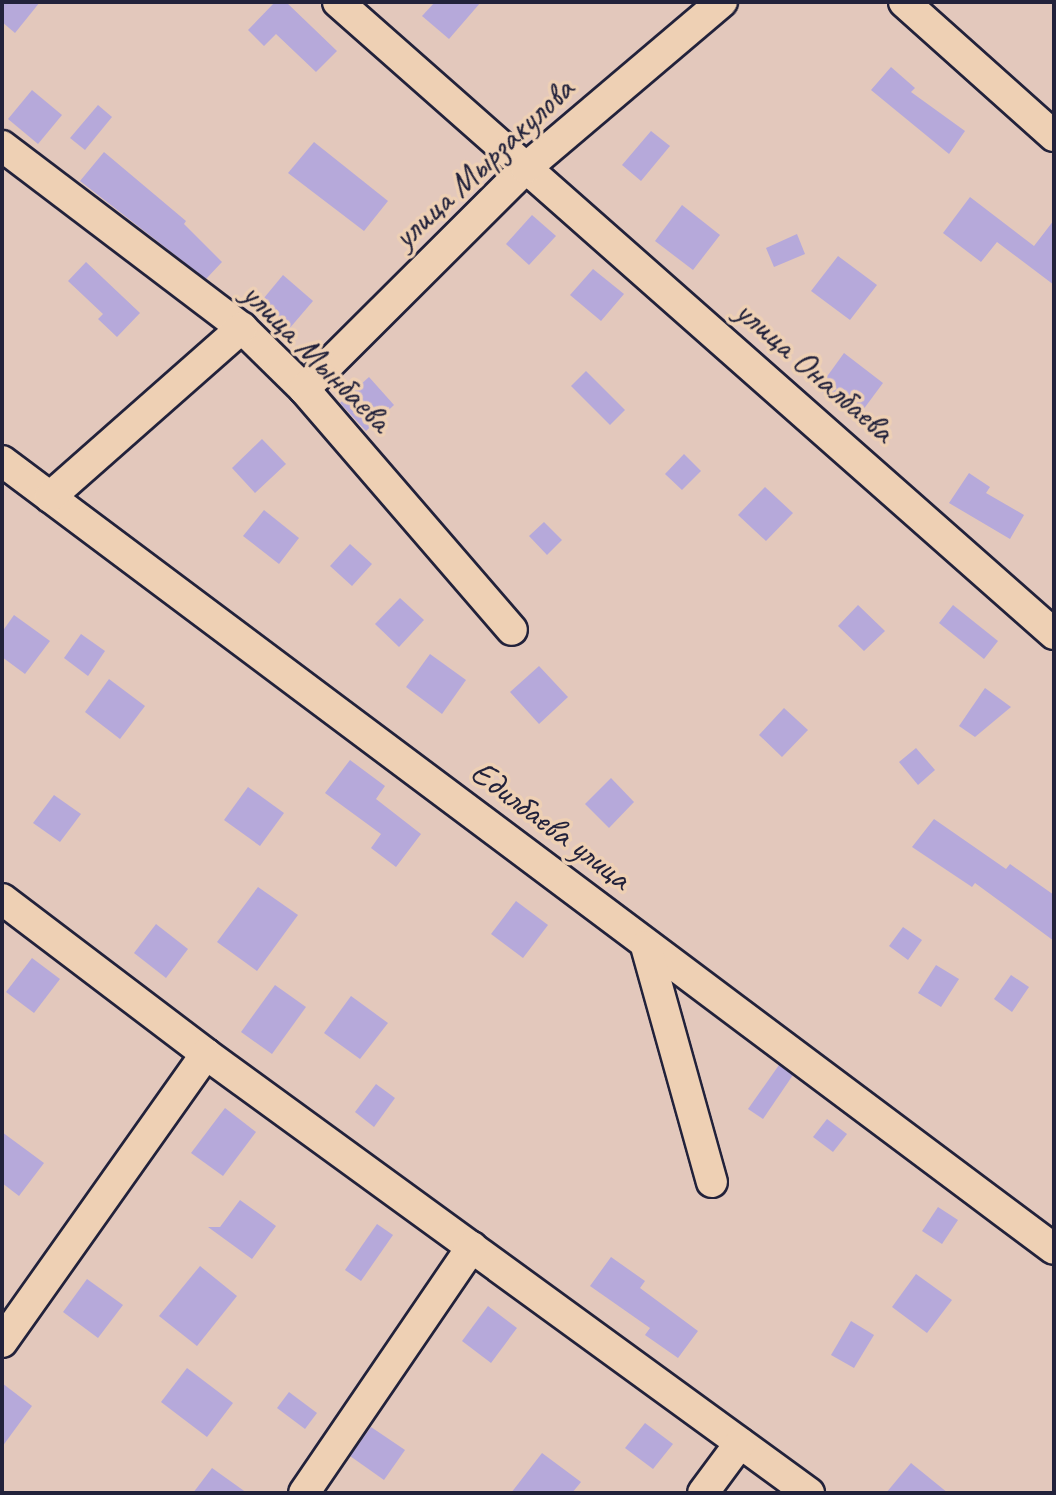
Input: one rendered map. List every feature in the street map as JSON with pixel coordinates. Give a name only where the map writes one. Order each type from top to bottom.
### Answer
[{"type":"street","name":"улица Оналбаева","points":[[338,2],[1054,634]]},
{"type":"street","name":"улица Мырзакулова","points":[[304,389],[526,167],[722,2]]},
{"type":"street","points":[[904,2],[1054,136]]},
{"type":"street","name":"улица Мынбаева","points":[[2,146],[242,328],[304,389],[512,630]]},
{"type":"street","points":[[50,497],[242,328]]},
{"type":"street","name":"Едилбаева улица","points":[[2,461],[1054,1250]]},
{"type":"street","points":[[2,899],[206,1054],[809,1493]]},
{"type":"street","points":[[646,946],[712,1182]]},
{"type":"street","points":[[2,1342],[206,1054]]},
{"type":"street","points":[[304,1493],[472,1247]]},
{"type":"street","points":[[703,1493],[740,1443]]},
{"type":"building","points":[[2,2],[40,2],[15,33],[2,22]]},
{"type":"building","points":[[275,2],[286,2],[337,51],[316,72],[276,34],[264,46],[248,30]]},
{"type":"building","points":[[435,2],[481,2],[449,39],[422,16]]},
{"type":"building","points":[[891,67],[915,88],[911,92],[965,131],[949,154],[871,90]]},
{"type":"building","points":[[32,90],[62,115],[38,144],[8,119]]},
{"type":"building","points":[[98,105],[112,117],[85,150],[70,138]]},
{"type":"building","points":[[651,131],[670,146],[641,181],[622,165]]},
{"type":"building","points":[[314,142],[388,201],[364,231],[288,173]]},
{"type":"building","points":[[104,152],[186,221],[184,224],[222,262],[206,279],[80,181]]},
{"type":"building","points":[[970,197],[1034,246],[1054,220],[1054,285],[997,242],[981,262],[943,233]]},
{"type":"building","points":[[682,205],[720,235],[693,270],[655,241]]},
{"type":"building","points":[[532,215],[556,236],[529,265],[506,244]]},
{"type":"building","points":[[797,234],[805,254],[774,267],[766,248]]},
{"type":"building","points":[[838,256],[877,285],[850,320],[811,291]]},
{"type":"building","points":[[86,262],[140,313],[117,337],[98,319],[103,314],[68,281]]},
{"type":"building","points":[[593,269],[624,294],[601,321],[570,295]]},
{"type":"building","points":[[283,275],[313,301],[289,329],[259,304]]},
{"type":"building","points":[[844,353],[883,383],[857,418],[818,389]]},
{"type":"building","points":[[586,371],[625,410],[610,425],[571,386]]},
{"type":"building","points":[[369,377],[394,405],[366,431],[340,403]]},
{"type":"building","points":[[262,439],[286,464],[255,493],[232,468]]},
{"type":"building","points":[[684,454],[701,471],[682,490],[665,474]]},
{"type":"building","points":[[969,473],[990,487],[986,493],[1024,515],[1010,539],[949,503]]},
{"type":"building","points":[[765,487],[793,513],[766,541],[738,515]]},
{"type":"building","points":[[264,510],[299,538],[279,564],[243,536]]},
{"type":"building","points":[[544,522],[562,540],[547,555],[529,536]]},
{"type":"building","points":[[350,544],[372,564],[352,586],[330,566]]},
{"type":"building","points":[[400,598],[424,620],[399,647],[375,624]]},
{"type":"building","points":[[858,605],[885,631],[864,651],[838,626]]},
{"type":"building","points":[[953,605],[998,641],[984,659],[939,623]]},
{"type":"building","points":[[14,615],[50,641],[25,674],[2,657],[2,632]]},
{"type":"building","points":[[81,634],[105,651],[88,676],[64,658]]},
{"type":"building","points":[[430,654],[466,680],[442,714],[406,687]]},
{"type":"building","points":[[539,666],[568,697],[539,724],[510,692]]},
{"type":"building","points":[[109,679],[145,706],[120,739],[85,712]]},
{"type":"building","points":[[985,688],[1011,707],[975,737],[959,726]]},
{"type":"building","points":[[784,708],[808,730],[782,757],[759,735]]},
{"type":"building","points":[[916,748],[935,770],[918,785],[899,762]]},
{"type":"building","points":[[350,760],[385,786],[376,799],[421,834],[396,867],[371,848],[381,834],[325,793]]},
{"type":"building","points":[[611,778],[634,802],[609,828],[585,804]]},
{"type":"building","points":[[248,787],[284,813],[260,846],[224,820]]},
{"type":"building","points":[[54,795],[81,814],[60,842],[33,823]]},
{"type":"building","points":[[934,819],[1006,869],[1010,864],[1054,895],[1054,941],[975,883],[972,887],[912,847]]},
{"type":"building","points":[[258,887],[298,915],[257,971],[217,942]]},
{"type":"building","points":[[516,901],[548,925],[523,958],[491,934]]},
{"type":"building","points":[[156,924],[188,949],[166,978],[134,953]]},
{"type":"building","points":[[903,927],[922,940],[908,960],[889,946]]},
{"type":"building","points":[[32,958],[60,979],[34,1013],[6,992]]},
{"type":"building","points":[[936,965],[959,979],[941,1007],[918,993]]},
{"type":"building","points":[[1011,975],[1029,987],[1012,1012],[994,999]]},
{"type":"building","points":[[275,985],[306,1007],[272,1054],[241,1032]]},
{"type":"building","points":[[351,996],[388,1023],[360,1059],[324,1033]]},
{"type":"building","points":[[779,1065],[793,1075],[763,1119],[748,1109]]},
{"type":"building","points":[[376,1084],[395,1098],[374,1127],[355,1112]]},
{"type":"building","points":[[225,1108],[256,1132],[223,1176],[191,1153]]},
{"type":"building","points":[[827,1119],[847,1134],[833,1152],[813,1137]]},
{"type":"building","points":[[2,1132],[44,1163],[19,1196],[2,1183]]},
{"type":"building","points":[[240,1200],[276,1226],[252,1259],[208,1227],[220,1227]]},
{"type":"building","points":[[938,1207],[958,1220],[942,1244],[922,1231]]},
{"type":"building","points":[[377,1224],[393,1235],[361,1281],[345,1270]]},
{"type":"building","points":[[611,1257],[645,1281],[640,1288],[698,1331],[678,1358],[645,1335],[650,1328],[590,1286]]},
{"type":"building","points":[[200,1266],[237,1296],[197,1346],[159,1316]]},
{"type":"building","points":[[916,1274],[952,1300],[927,1333],[892,1307]]},
{"type":"building","points":[[87,1279],[123,1305],[98,1338],[63,1312]]},
{"type":"building","points":[[488,1306],[517,1328],[491,1363],[462,1341]]},
{"type":"building","points":[[851,1321],[874,1335],[854,1368],[831,1355]]},
{"type":"building","points":[[187,1368],[233,1403],[207,1437],[161,1402]]},
{"type":"building","points":[[2,1383],[32,1406],[2,1447]]},
{"type":"building","points":[[289,1392],[317,1413],[305,1429],[277,1408]]},
{"type":"building","points":[[645,1423],[673,1444],[653,1469],[625,1448]]},
{"type":"building","points":[[371,1427],[405,1450],[384,1480],[350,1456]]},
{"type":"building","points":[[542,1453],[581,1482],[572,1493],[511,1493]]},
{"type":"building","points":[[911,1463],[948,1493],[886,1493]]},
{"type":"building","points":[[212,1468],[247,1493],[193,1493]]}]
